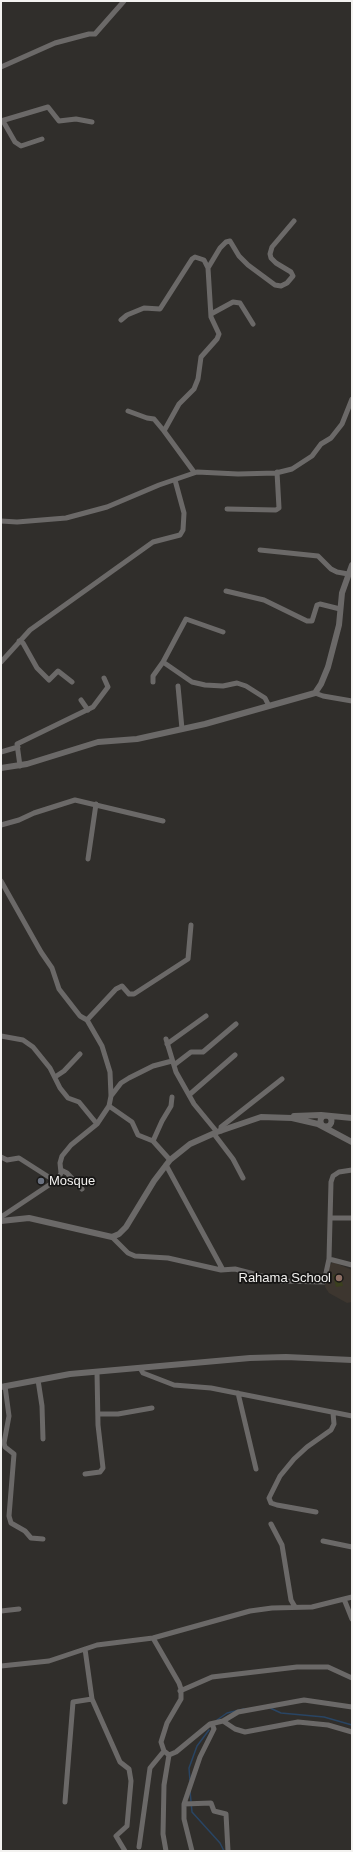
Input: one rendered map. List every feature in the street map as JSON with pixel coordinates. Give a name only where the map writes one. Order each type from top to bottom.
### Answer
[{"type":"street","points":[[1,67],[55,43],[89,34],[95,34],[124,1]]},
{"type":"street","points":[[42,139],[22,146],[15,142],[2,121],[48,107],[59,121],[76,119],[92,122]]},
{"type":"street","points":[[208,268],[220,248],[226,242],[230,242],[239,256],[275,285],[281,286],[287,283],[293,276],[291,272],[276,263],[271,258],[270,254],[272,247],[294,221]]},
{"type":"street","points":[[121,320],[127,315],[144,308],[160,309],[192,259],[195,257],[204,260],[208,268],[211,314],[219,334],[218,339],[201,357],[198,380],[194,389],[178,404],[164,431]]},
{"type":"street","points":[[211,314],[233,302],[240,303],[253,324]]},
{"type":"street","points":[[1,521],[17,522],[66,518],[107,507],[194,472],[238,474],[278,472],[292,469],[312,456],[321,444],[331,438],[342,424],[352,399]]},
{"type":"street","points":[[128,411],[146,418],[154,419],[194,472]]},
{"type":"street","points":[[227,509],[276,510],[278,508],[278,472]]},
{"type":"street","points":[[1,662],[30,630],[153,542],[180,535],[183,530],[184,513],[175,480]]},
{"type":"street","points":[[260,550],[318,556],[331,569],[348,574]]},
{"type":"street","points":[[315,693],[321,684],[328,667],[339,625],[342,593],[352,566]]},
{"type":"street","points":[[226,591],[264,600],[307,621],[312,621],[317,606],[320,604],[340,609]]},
{"type":"street","points":[[153,682],[153,676],[163,662],[186,619],[222,632]]},
{"type":"street","points":[[19,641],[23,643],[37,668],[49,680],[58,672],[72,682]]},
{"type":"street","points":[[163,662],[192,682],[223,686],[237,683],[246,686],[265,698],[269,706]]},
{"type":"street","points":[[20,766],[17,744],[31,736],[59,725],[93,707],[108,687],[104,678]]},
{"type":"street","points":[[178,686],[182,729]]},
{"type":"street","points":[[1,768],[20,766],[98,742],[137,739],[182,729],[315,693],[323,696],[352,701]]},
{"type":"street","points":[[81,700],[88,710]]},
{"type":"street","points":[[1,752],[18,747]]},
{"type":"street","points":[[1,825],[19,820],[34,812],[75,800],[163,821]]},
{"type":"street","points":[[88,859],[96,804]]},
{"type":"street","points":[[1,880],[41,952],[52,968],[58,989],[80,1016],[87,1020],[102,1046],[110,1072],[111,1096],[109,1106],[97,1124],[72,1145],[62,1156],[60,1162],[61,1170],[55,1181],[1,1217]]},
{"type":"street","points":[[87,1020],[116,989],[122,986],[129,994],[134,994],[188,959],[191,925]]},
{"type":"street","points":[[206,1016],[167,1042],[173,1063],[189,1095],[217,1133],[244,1178]]},
{"type":"street","points":[[111,1096],[121,1083],[153,1066],[173,1063],[191,1052],[203,1052],[236,1024]]},
{"type":"street","points":[[1,1036],[23,1040],[33,1047],[50,1068],[68,1098],[80,1102],[97,1124]]},
{"type":"street","points":[[55,1077],[64,1071],[80,1054]]},
{"type":"street","points":[[189,1095],[235,1055]]},
{"type":"street","points":[[217,1133],[221,1126],[282,1079]]},
{"type":"street","points":[[153,1141],[171,1106],[172,1097]]},
{"type":"street","points":[[109,1106],[132,1122],[138,1135],[153,1141],[168,1162],[223,1270]]},
{"type":"street","points":[[280,1118],[326,1115],[352,1118]]},
{"type":"street","points":[[326,1115],[329,1116],[333,1124],[343,1136]]},
{"type":"street","points":[[326,1115],[320,1119],[323,1125],[352,1142]]},
{"type":"street","points":[[112,1237],[120,1234],[126,1227],[154,1181],[168,1162],[190,1144],[261,1117],[292,1118],[328,1126],[333,1124],[335,1119],[338,1117]]},
{"type":"street","points":[[1,1157],[7,1160],[19,1158],[55,1181]]},
{"type":"street","points":[[61,1170],[67,1173],[82,1189]]},
{"type":"street","points":[[1,1221],[29,1218],[112,1237],[128,1253],[134,1256],[168,1258],[223,1270],[235,1269],[281,1281],[324,1282],[329,1260],[331,1182],[333,1176],[339,1172],[352,1170]]},
{"type":"street","points":[[330,1218],[352,1218]]},
{"type":"street","points":[[329,1260],[352,1265]]},
{"type":"street","points":[[43,1539],[30,1538],[25,1532],[11,1523],[8,1516],[14,1454],[6,1447],[4,1443],[9,1416],[3,1387],[70,1374],[250,1358],[286,1357],[352,1360]]},
{"type":"street","points":[[140,1368],[143,1373],[174,1385],[212,1388],[352,1416]]},
{"type":"street","points":[[85,1474],[100,1472],[102,1468],[97,1372]]},
{"type":"street","points":[[38,1380],[42,1406],[43,1439]]},
{"type":"street","points":[[238,1393],[256,1469]]},
{"type":"street","points":[[98,1414],[118,1414],[152,1408]]},
{"type":"street","points":[[316,1512],[276,1505],[271,1503],[269,1498],[280,1476],[294,1459],[307,1447],[331,1430],[334,1424],[333,1413]]},
{"type":"street","points":[[271,1524],[282,1546],[291,1600],[295,1607]]},
{"type":"street","points":[[323,1541],[352,1547]]},
{"type":"street","points":[[1,1666],[49,1661],[97,1645],[153,1638],[250,1611],[312,1607],[352,1597]]},
{"type":"street","points":[[344,1599],[352,1620]]},
{"type":"street","points":[[1,1611],[19,1609]]},
{"type":"street","points":[[153,1638],[179,1683],[181,1700],[164,1732],[161,1742],[164,1750],[169,1755]]},
{"type":"street","points":[[85,1649],[92,1699],[120,1762],[129,1769],[131,1782],[127,1826],[116,1836],[125,1851]]},
{"type":"street","points":[[180,1691],[218,1676],[296,1667],[328,1667],[352,1678]]},
{"type":"street","points":[[65,1802],[73,1702],[92,1699]]},
{"type":"street","points":[[169,1755],[176,1752],[212,1724],[223,1722],[238,1712],[304,1700],[352,1707]]},
{"type":"street","points":[[223,1722],[235,1729],[245,1732],[298,1722],[328,1725],[352,1732]]},
{"type":"street","points":[[192,1851],[184,1819],[184,1804],[200,1756],[214,1729],[212,1724]]},
{"type":"street","points":[[140,1847],[150,1768],[164,1750]]},
{"type":"street","points":[[166,1851],[163,1834],[164,1785],[169,1755]]},
{"type":"street","points":[[184,1804],[211,1803],[214,1811],[226,1814],[228,1851]]},
{"type":"shaded area","name":"Rahama School","points":[[333,1262],[352,1270],[352,1302],[347,1303],[329,1293],[325,1287],[327,1268]]},
{"type":"green space","points":[[340,1274],[343,1286],[336,1287],[333,1275]]},
{"type":"waterway","points":[[270,1708],[281,1713],[324,1717],[352,1725]]},
{"type":"waterway","points":[[217,1720],[227,1713],[244,1709]]},
{"type":"waterway","points":[[190,1781],[189,1768],[197,1746],[209,1730]]},
{"type":"waterway","points":[[190,1791],[192,1812],[220,1843],[224,1851]]},
{"type":"place","name":"Mosque","points":[[41,1181]]},
{"type":"place","name":"Rahama School","points":[[339,1278]]}]
